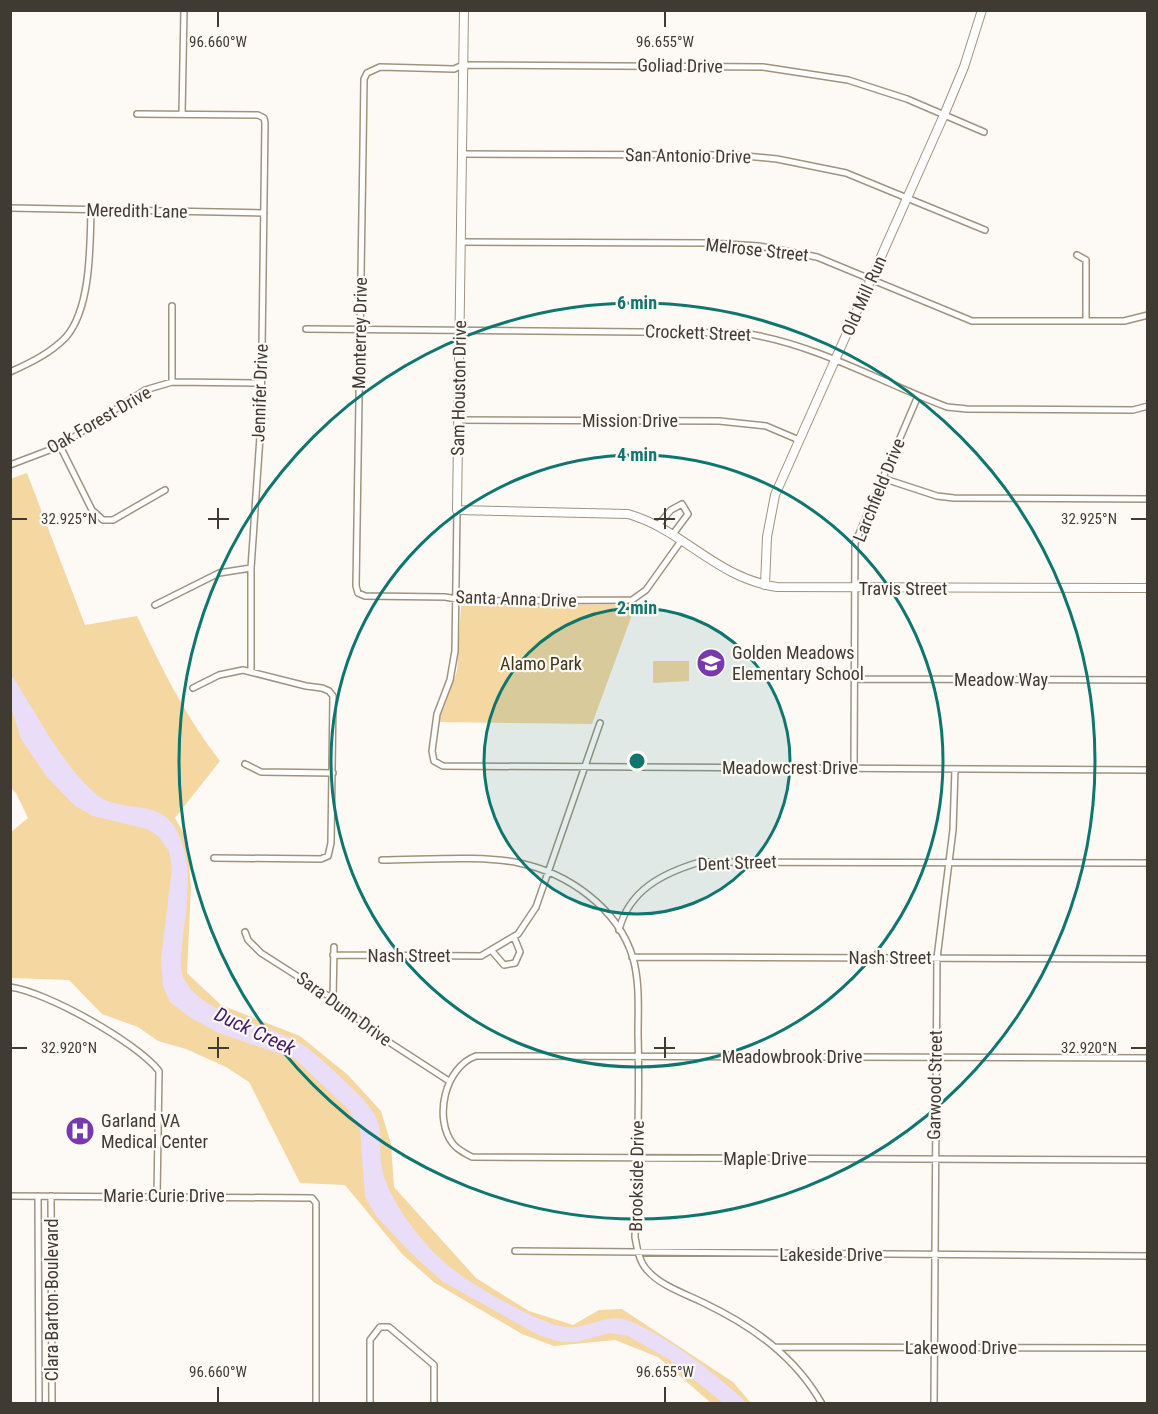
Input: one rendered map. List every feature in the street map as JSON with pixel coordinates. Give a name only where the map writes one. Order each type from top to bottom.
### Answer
[{"type":"street","points":[[137,114],[182,114],[184,10]]},
{"type":"street","name":"Sam Houston Drive","points":[[434,761],[432,751],[437,714],[450,680],[455,651],[464,10]]},
{"type":"street","name":"Old Mill Run","points":[[765,585],[770,515],[775,495],[944,115],[964,67],[982,10]]},
{"type":"street","name":"Goliad Drive","points":[[367,73],[380,68],[454,69],[463,65],[762,67],[848,80],[907,99],[984,132]]},
{"type":"street","name":"Monterrey Drive","points":[[358,593],[356,586],[364,79],[367,73]]},
{"type":"street","name":"Jennifer Drive","points":[[182,114],[262,117],[265,123],[261,383],[252,568],[251,671]]},
{"type":"street","name":"San Antonio Drive","points":[[462,154],[735,155],[766,158],[846,173],[909,197],[984,230]]},
{"type":"street","name":"Meredith Lane","points":[[10,208],[264,213]]},
{"type":"street","points":[[10,372],[47,352],[65,338],[75,324],[84,292],[90,252],[91,210]]},
{"type":"street","name":"Melrose Street","points":[[461,242],[710,243],[759,246],[817,257],[972,321],[1124,321],[1148,315]]},
{"type":"street","points":[[1077,255],[1086,260],[1086,321]]},
{"type":"street","points":[[172,306],[172,382]]},
{"type":"street","name":"Crockett Street","points":[[306,329],[743,333],[766,336],[836,358],[947,407],[1133,410],[1148,406]]},
{"type":"street","name":"Oak Forest Drive","points":[[10,465],[60,446],[146,390],[172,382],[261,383]]},
{"type":"street","name":"Larchfield Drive","points":[[855,768],[855,543],[918,396]]},
{"type":"street","name":"Mission Drive","points":[[458,420],[720,422],[766,426],[799,440]]},
{"type":"street","points":[[60,446],[92,510],[103,520],[113,520],[165,490]]},
{"type":"street","points":[[882,478],[937,496],[954,498],[1148,499]]},
{"type":"street","points":[[658,525],[671,510],[682,504],[688,514],[673,534]]},
{"type":"street","name":"Travis Street","points":[[457,510],[603,511],[628,514],[658,525],[711,562],[738,577],[765,585],[856,589],[1148,588]]},
{"type":"street","name":"Santa Anna Drive","points":[[358,593],[365,596],[456,600],[632,600],[646,590],[681,541]]},
{"type":"street","points":[[155,605],[219,573],[252,568]]},
{"type":"street","points":[[194,688],[219,675],[251,671],[329,691],[333,696],[331,843],[328,856],[321,859],[214,858]]},
{"type":"street","name":"Meadow Way","points":[[855,679],[1148,680]]},
{"type":"street","points":[[548,872],[600,723]]},
{"type":"street","name":"Meadowcrest Drive","points":[[434,761],[443,766],[460,767],[1148,770]]},
{"type":"street","points":[[246,764],[261,772],[333,773]]},
{"type":"street","name":"Garwood Street","points":[[934,1404],[937,958],[949,861],[955,768]]},
{"type":"street","points":[[382,860],[519,862],[548,872],[584,891],[604,910],[619,930]]},
{"type":"street","name":"Dent Street","points":[[619,930],[623,914],[648,885],[670,870],[700,862],[1148,863]]},
{"type":"street","name":"Nash Street","points":[[333,955],[481,956],[514,937],[532,915],[548,872]]},
{"type":"street","name":"Brookside Drive","points":[[619,930],[632,957],[637,978],[639,1057],[635,1236],[639,1254],[646,1269],[655,1278],[723,1312],[775,1347],[805,1376],[822,1404]]},
{"type":"street","name":"Sara Dunn Drive","points":[[245,932],[248,940],[261,953],[333,999],[378,1035],[448,1081]]},
{"type":"street","points":[[492,951],[504,964],[515,963],[520,952],[514,937]]},
{"type":"street","points":[[333,999],[334,947]]},
{"type":"street","name":"Nash Street","points":[[632,957],[1148,959]]},
{"type":"street","points":[[10,987],[28,989],[82,1017],[144,1054],[159,1071],[158,1196]]},
{"type":"street","name":"Meadowbrook Drive","points":[[448,1081],[464,1060],[476,1056],[1148,1058]]},
{"type":"street","name":"Maple Drive","points":[[448,1081],[445,1120],[447,1134],[461,1152],[472,1157],[1148,1160]]},
{"type":"street","name":"Marie Curie Drive","points":[[10,1196],[312,1198],[316,1203],[316,1404]]},
{"type":"street","name":"Clara Barton Boulevard","points":[[38,1196],[39,1404]]},
{"type":"street","name":"Clara Barton Boulevard","points":[[51,1196],[52,1404]]},
{"type":"street","name":"Lakeside Drive","points":[[515,1251],[639,1254],[1148,1256]]},
{"type":"street","points":[[370,1404],[370,1340],[380,1328],[389,1328],[434,1365],[435,1404]]},
{"type":"street","name":"Lakewood Drive","points":[[775,1347],[1148,1348]]},
{"type":"green space","points":[[27,473],[85,625],[137,616],[185,709],[220,761],[175,818],[187,839],[191,888],[187,973],[221,1005],[300,1036],[348,1075],[381,1111],[391,1144],[394,1187],[476,1278],[529,1311],[573,1325],[599,1310],[622,1309],[733,1382],[751,1403],[711,1403],[658,1357],[615,1340],[554,1346],[522,1334],[435,1283],[402,1254],[345,1185],[300,1183],[249,1082],[226,1067],[186,1049],[158,1041],[138,1027],[102,1014],[69,980],[11,978],[11,832],[28,818],[16,793],[10,787],[10,479]]},
{"type":"green space","name":"Alamo Park","points":[[636,604],[592,724],[438,722],[457,671],[461,606]]},
{"type":"green space","points":[[653,661],[689,661],[689,681],[653,683]]},
{"type":"water","name":"Duck Creek","points":[[10,673],[60,753],[97,795],[115,803],[156,811],[171,822],[179,835],[187,866],[187,898],[181,962],[184,979],[193,991],[219,1010],[284,1035],[305,1046],[363,1099],[377,1118],[382,1169],[392,1195],[409,1223],[440,1258],[489,1293],[541,1320],[556,1325],[575,1327],[613,1318],[629,1321],[644,1328],[691,1357],[747,1403],[723,1403],[670,1360],[628,1336],[610,1333],[577,1342],[561,1342],[538,1335],[442,1281],[411,1253],[376,1216],[365,1197],[360,1129],[348,1109],[295,1059],[219,1033],[191,1018],[170,1002],[163,986],[161,960],[172,867],[169,851],[159,837],[147,829],[93,816],[75,806],[47,777],[21,739],[11,707]]},
{"type":"place","name":"Golden Meadows Elementary School","points":[[711,663]]},
{"type":"place","name":"Garland VA Medical Center","points":[[80,1131]]}]
